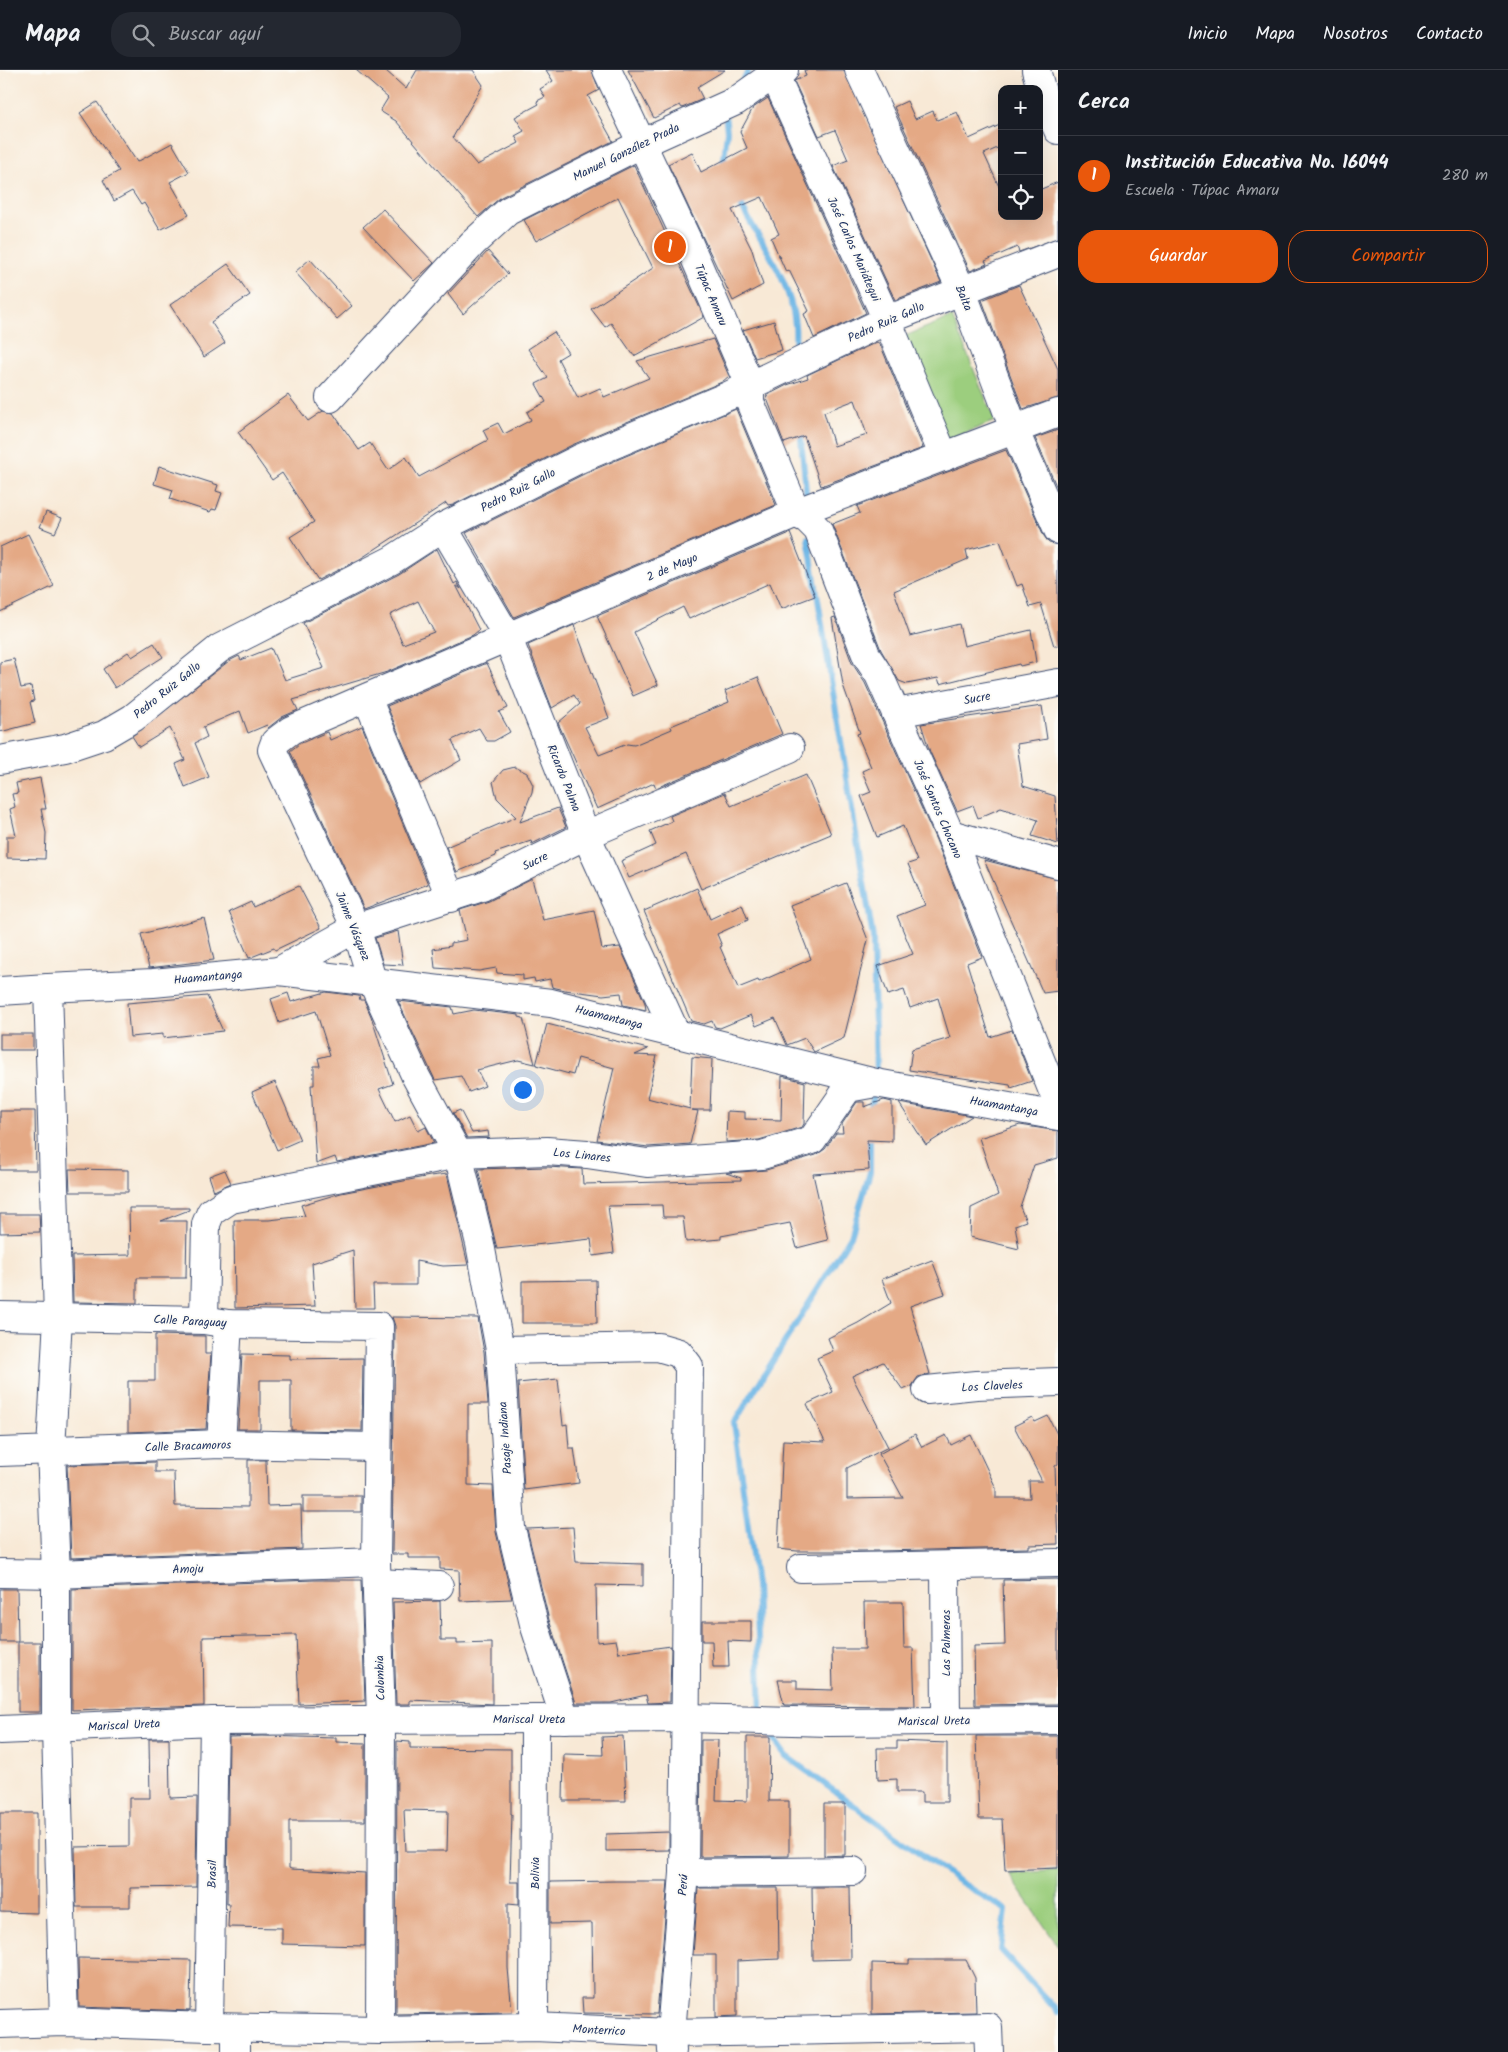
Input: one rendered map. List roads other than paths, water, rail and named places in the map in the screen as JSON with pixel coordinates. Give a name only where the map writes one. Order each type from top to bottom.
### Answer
[{"type":"street","name":"Túpac Amaru","points":[[607,70],[690,244],[750,385],[750,402],[802,516]]},
{"type":"street","name":"Balta","points":[[859,70],[961,289],[1014,429],[1058,530]]},
{"type":"street","points":[[1036,70],[1043,96],[1058,130]]},
{"type":"street","name":"Manuel González Prada","points":[[330,398],[473,243],[508,211],[643,142],[736,101],[777,71]]},
{"type":"street","name":"José Carlos Mariátegui","points":[[777,71],[887,320],[944,457]]},
{"type":"street","name":"Pedro Ruiz Gallo","points":[[0,760],[64,748],[104,735],[133,718],[220,648],[392,560],[443,527],[579,459],[728,396],[887,320],[961,289],[1058,253]]},
{"type":"street","name":"2 de Mayo","points":[[291,730],[507,636],[944,457],[1058,413]]},
{"type":"street","name":"José Santos Chocano","points":[[802,516],[818,530],[867,657],[896,713],[950,834],[1058,1104]]},
{"type":"street","name":"Ricardo Palma","points":[[443,527],[507,636],[586,835],[676,1034]]},
{"type":"street","name":"Sucre","points":[[896,713],[1058,683]]},
{"type":"street","points":[[367,698],[452,898]]},
{"type":"street","name":"Jaime Vásquez","points":[[291,730],[275,742],[272,750],[356,928],[374,983],[416,1076],[458,1154]]},
{"type":"street","name":"Sucre","points":[[279,971],[356,928],[482,887],[586,835],[790,748]]},
{"type":"street","points":[[950,834],[1058,864]]},
{"type":"street","name":"Huamantanga","points":[[0,991],[153,983],[279,971],[551,1003],[876,1083],[1058,1116]]},
{"type":"street","points":[[48,988],[58,1317],[51,1450],[56,1574],[56,1729],[64,2022]]},
{"type":"street","name":"Los Linares","points":[[221,1444],[216,1322],[206,1224],[211,1212],[231,1200],[458,1154],[563,1152],[647,1163],[762,1155],[812,1140],[848,1088],[876,1083]]},
{"type":"street","name":"Pasaje Indiana","points":[[458,1154],[480,1244],[500,1350],[511,1528],[534,1624],[564,1719]]},
{"type":"street","name":"Calle Paraguay","points":[[0,1316],[379,1326]]},
{"type":"street","name":"Colombia","points":[[379,1326],[377,1573],[381,1720],[395,2037]]},
{"type":"street","name":"Perú","points":[[500,1350],[658,1347],[679,1353],[690,1366],[684,1873],[672,2043]]},
{"type":"street","name":"Los Claveles","points":[[926,1390],[944,1390],[976,1385],[1058,1382]]},
{"type":"street","name":"Calle Bracamoros","points":[[0,1452],[221,1444],[377,1447]]},
{"type":"street","points":[[800,1568],[1058,1563]]},
{"type":"street","name":"Las Palmeras","points":[[945,1566],[946,1721]]},
{"type":"street","name":"Amoju","points":[[0,1573],[377,1573],[439,1586]]},
{"type":"street","name":"Mariscal Ureta","points":[[0,1730],[214,1721],[687,1718],[829,1722],[1058,1720]]},
{"type":"street","name":"Bolivia","points":[[535,1719],[544,2036]]},
{"type":"street","name":"Brasil","points":[[209,2028],[214,1721]]},
{"type":"street","points":[[684,1873],[854,1871]]},
{"type":"street","name":"Monterrico","points":[[0,2024],[64,2022],[209,2028],[236,2040],[544,2036],[672,2043],[988,2040]]},
{"type":"waterway","points":[[741,84],[749,70]]},
{"type":"waterway","points":[[723,168],[727,131],[725,114]]},
{"type":"waterway","points":[[738,200],[773,260],[787,292],[795,325],[795,356]]},
{"type":"waterway","points":[[800,428],[807,501]]},
{"type":"waterway","points":[[808,538],[873,938],[876,1075]]},
{"type":"waterway","points":[[870,1112],[875,1090]]},
{"type":"waterway","points":[[761,1714],[756,1585],[734,1423],[851,1236],[870,1172],[870,1132]]},
{"type":"waterway","points":[[766,1728],[786,1756],[957,1880],[1006,1910],[1001,1950],[1058,2012]]},
{"type":"place","name":"Institución Educativa No. 16044","points":[[670,247]]}]
